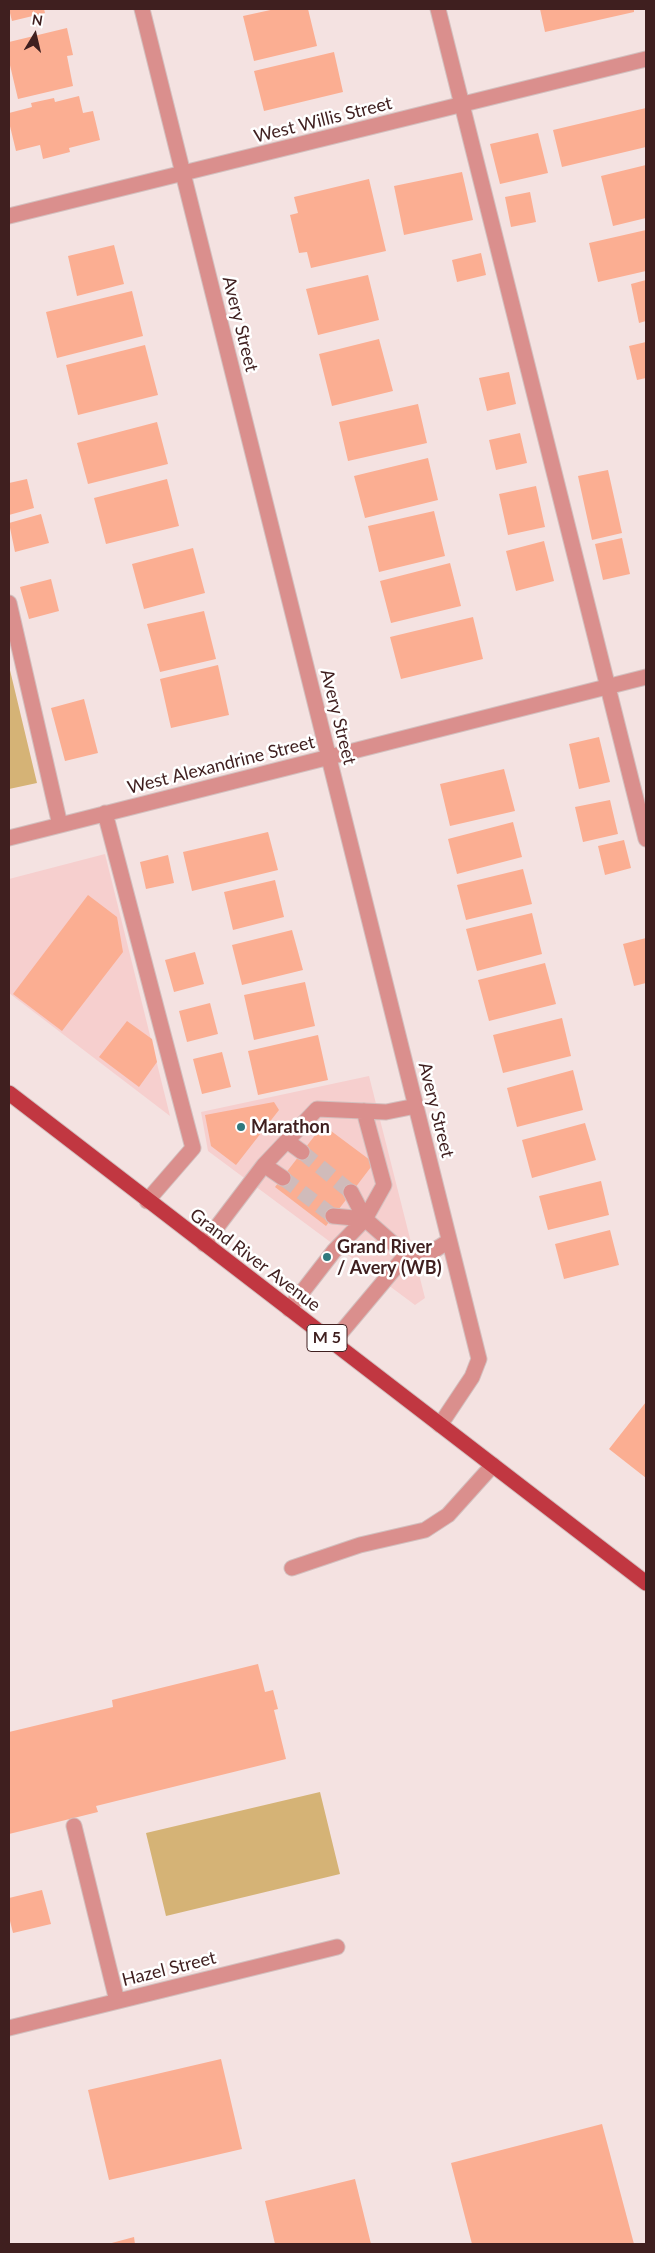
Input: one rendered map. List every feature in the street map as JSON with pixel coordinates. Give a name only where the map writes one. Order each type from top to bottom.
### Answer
[{"type":"main road","name":"Grand River Avenue","points":[[9,1093],[646,1584]]},
{"type":"street","name":"Avery Street","points":[[142,9],[479,1359],[472,1377],[440,1425]]},
{"type":"street","points":[[438,9],[646,839]]},
{"type":"street","name":"West Willis Street","points":[[9,216],[646,59]]},
{"type":"street","points":[[9,603],[60,825]]},
{"type":"street","name":"West Alexandrine Street","points":[[9,838],[646,677]]},
{"type":"street","points":[[105,813],[193,1148],[148,1200]]},
{"type":"street","points":[[204,1244],[264,1165],[317,1109],[386,1112],[416,1106]]},
{"type":"street","points":[[289,1309],[334,1251],[365,1219],[384,1185],[364,1111]]},
{"type":"street","points":[[287,1141],[302,1152]]},
{"type":"street","points":[[264,1165],[282,1178]]},
{"type":"street","points":[[351,1192],[365,1219],[406,1255],[422,1258],[449,1241]]},
{"type":"street","points":[[334,1216],[365,1219]]},
{"type":"street","points":[[333,1342],[406,1255]]},
{"type":"street","points":[[292,1568],[360,1545],[425,1530],[448,1515],[493,1466]]},
{"type":"street","points":[[74,1826],[117,2001]]},
{"type":"street","name":"Hazel Street","points":[[9,2028],[337,1947]]},
{"type":"shaded area","points":[[9,666],[37,783],[9,789]]},
{"type":"shaded area","points":[[105,854],[170,1116],[9,993],[9,879]]},
{"type":"shaded area","points":[[369,1076],[425,1298],[415,1305],[208,1151],[201,1112]]},
{"type":"shaded area","points":[[320,1792],[340,1874],[166,1916],[146,1833]]},
{"type":"building","points":[[9,9],[44,9],[45,13],[12,21]]},
{"type":"building","points":[[275,9],[308,9],[317,46],[254,61],[243,16]]},
{"type":"building","points":[[540,9],[634,9],[634,12],[545,32]]},
{"type":"building","points":[[67,28],[73,55],[67,56],[73,86],[18,99],[9,61],[9,42]]},
{"type":"building","points":[[334,52],[343,92],[264,111],[254,71]]},
{"type":"building","points":[[79,96],[83,113],[93,111],[100,140],[69,148],[70,152],[43,159],[40,145],[16,151],[9,122],[9,113],[32,107],[31,103],[54,98],[55,102]]},
{"type":"building","points":[[646,108],[646,147],[562,167],[553,130]]},
{"type":"building","points":[[538,133],[548,173],[500,184],[490,144]]},
{"type":"building","points":[[646,165],[646,218],[613,226],[601,176]]},
{"type":"building","points":[[462,172],[473,220],[404,235],[394,186]]},
{"type":"building","points":[[369,179],[386,251],[311,268],[307,252],[299,253],[290,215],[298,213],[294,197]]},
{"type":"building","points":[[530,192],[536,222],[511,227],[505,197]]},
{"type":"building","points":[[646,230],[646,271],[598,282],[589,243]]},
{"type":"building","points":[[114,245],[124,284],[77,296],[68,256]]},
{"type":"building","points":[[481,253],[486,275],[457,282],[452,260]]},
{"type":"building","points":[[368,275],[379,320],[318,335],[306,289]]},
{"type":"building","points":[[646,280],[646,321],[639,323],[631,284]]},
{"type":"building","points":[[132,291],[143,336],[57,358],[46,312]]},
{"type":"building","points":[[379,339],[393,391],[332,406],[319,354]]},
{"type":"building","points":[[646,342],[646,378],[637,380],[629,346]]},
{"type":"building","points":[[145,345],[158,395],[78,415],[66,365]]},
{"type":"building","points":[[509,372],[516,404],[487,411],[479,378]]},
{"type":"building","points":[[418,404],[427,443],[348,461],[339,422]]},
{"type":"building","points":[[157,422],[168,464],[88,484],[77,443]]},
{"type":"building","points":[[520,433],[527,463],[496,470],[489,440]]},
{"type":"building","points":[[428,458],[438,500],[365,518],[354,476]]},
{"type":"building","points":[[608,470],[622,533],[592,540],[578,476]]},
{"type":"building","points":[[27,479],[34,508],[9,515],[9,483]]},
{"type":"building","points":[[167,479],[179,526],[106,544],[94,498]]},
{"type":"building","points":[[536,486],[545,527],[508,535],[499,494]]},
{"type":"building","points":[[434,511],[445,556],[379,572],[368,526]]},
{"type":"building","points":[[41,514],[49,543],[15,552],[9,523]]},
{"type":"building","points":[[622,538],[630,574],[603,580],[595,544]]},
{"type":"building","points":[[544,541],[554,581],[516,591],[506,551]]},
{"type":"building","points":[[193,548],[205,593],[144,609],[132,564]]},
{"type":"building","points":[[450,563],[461,606],[391,623],[380,581]]},
{"type":"building","points":[[51,579],[59,611],[29,619],[20,587]]},
{"type":"building","points":[[204,611],[216,659],[160,672],[147,624]]},
{"type":"building","points":[[473,617],[483,659],[401,679],[390,637]]},
{"type":"building","points":[[218,665],[229,715],[171,728],[160,679]]},
{"type":"building","points":[[84,699],[98,753],[65,761],[51,708]]},
{"type":"building","points":[[599,737],[610,782],[579,789],[569,744]]},
{"type":"building","points":[[504,769],[515,811],[450,826],[440,784]]},
{"type":"building","points":[[610,800],[618,834],[583,842],[575,807]]},
{"type":"building","points":[[513,822],[522,857],[457,874],[448,839]]},
{"type":"building","points":[[268,832],[278,870],[192,891],[183,852]]},
{"type":"building","points":[[624,840],[631,868],[605,875],[598,846]]},
{"type":"building","points":[[168,855],[174,883],[146,889],[140,862]]},
{"type":"building","points":[[523,869],[532,904],[466,920],[457,885]]},
{"type":"building","points":[[275,880],[284,917],[233,930],[224,892]]},
{"type":"building","points":[[88,895],[117,917],[123,952],[62,1031],[13,994]]},
{"type":"building","points":[[532,913],[542,954],[477,971],[466,929]]},
{"type":"building","points":[[292,930],[303,970],[242,985],[232,945]]},
{"type":"building","points":[[646,938],[646,983],[634,986],[623,944]]},
{"type":"building","points":[[195,952],[204,984],[174,992],[165,960]]},
{"type":"building","points":[[545,963],[556,1004],[489,1021],[478,980]]},
{"type":"building","points":[[305,982],[315,1026],[254,1040],[244,995]]},
{"type":"building","points":[[210,1003],[218,1034],[187,1042],[179,1011]]},
{"type":"building","points":[[562,1018],[571,1056],[503,1073],[493,1035]]},
{"type":"building","points":[[127,1021],[152,1039],[157,1062],[139,1087],[99,1057]]},
{"type":"building","points":[[318,1035],[328,1080],[258,1095],[248,1051]]},
{"type":"building","points":[[222,1052],[231,1087],[202,1094],[193,1059]]},
{"type":"building","points":[[573,1070],[583,1110],[517,1127],[507,1088]]},
{"type":"building","points":[[274,1102],[279,1110],[236,1165],[211,1146],[205,1115]]},
{"type":"building","points":[[585,1123],[596,1160],[532,1178],[522,1140]]},
{"type":"building","points":[[323,1125],[374,1163],[326,1226],[275,1187]]},
{"type":"building","points":[[601,1181],[609,1215],[548,1230],[539,1196]]},
{"type":"building","points":[[610,1230],[619,1265],[564,1279],[555,1244]]},
{"type":"building","points":[[646,1402],[646,1478],[609,1449]]},
{"type":"building","points":[[258,1664],[265,1692],[273,1690],[278,1709],[274,1710],[286,1759],[96,1806],[98,1812],[9,1834],[9,1732],[113,1707],[112,1700]]},
{"type":"building","points":[[42,1890],[51,1924],[13,1933],[9,1917],[9,1898]]},
{"type":"building","points":[[221,2059],[242,2149],[109,2180],[88,2090]]},
{"type":"building","points":[[602,2124],[634,2244],[472,2244],[451,2163]]},
{"type":"building","points":[[355,2179],[371,2244],[275,2244],[265,2201]]},
{"type":"building","points":[[134,2237],[135,2244],[108,2244]]},
{"type":"tunnel","points":[[302,1152],[351,1192]]},
{"type":"tunnel","points":[[283,1178],[333,1216]]},
{"type":"place","name":"Marathon","points":[[241,1127]]},
{"type":"place","name":"Grand River / Avery (WB)","points":[[327,1257]]}]
